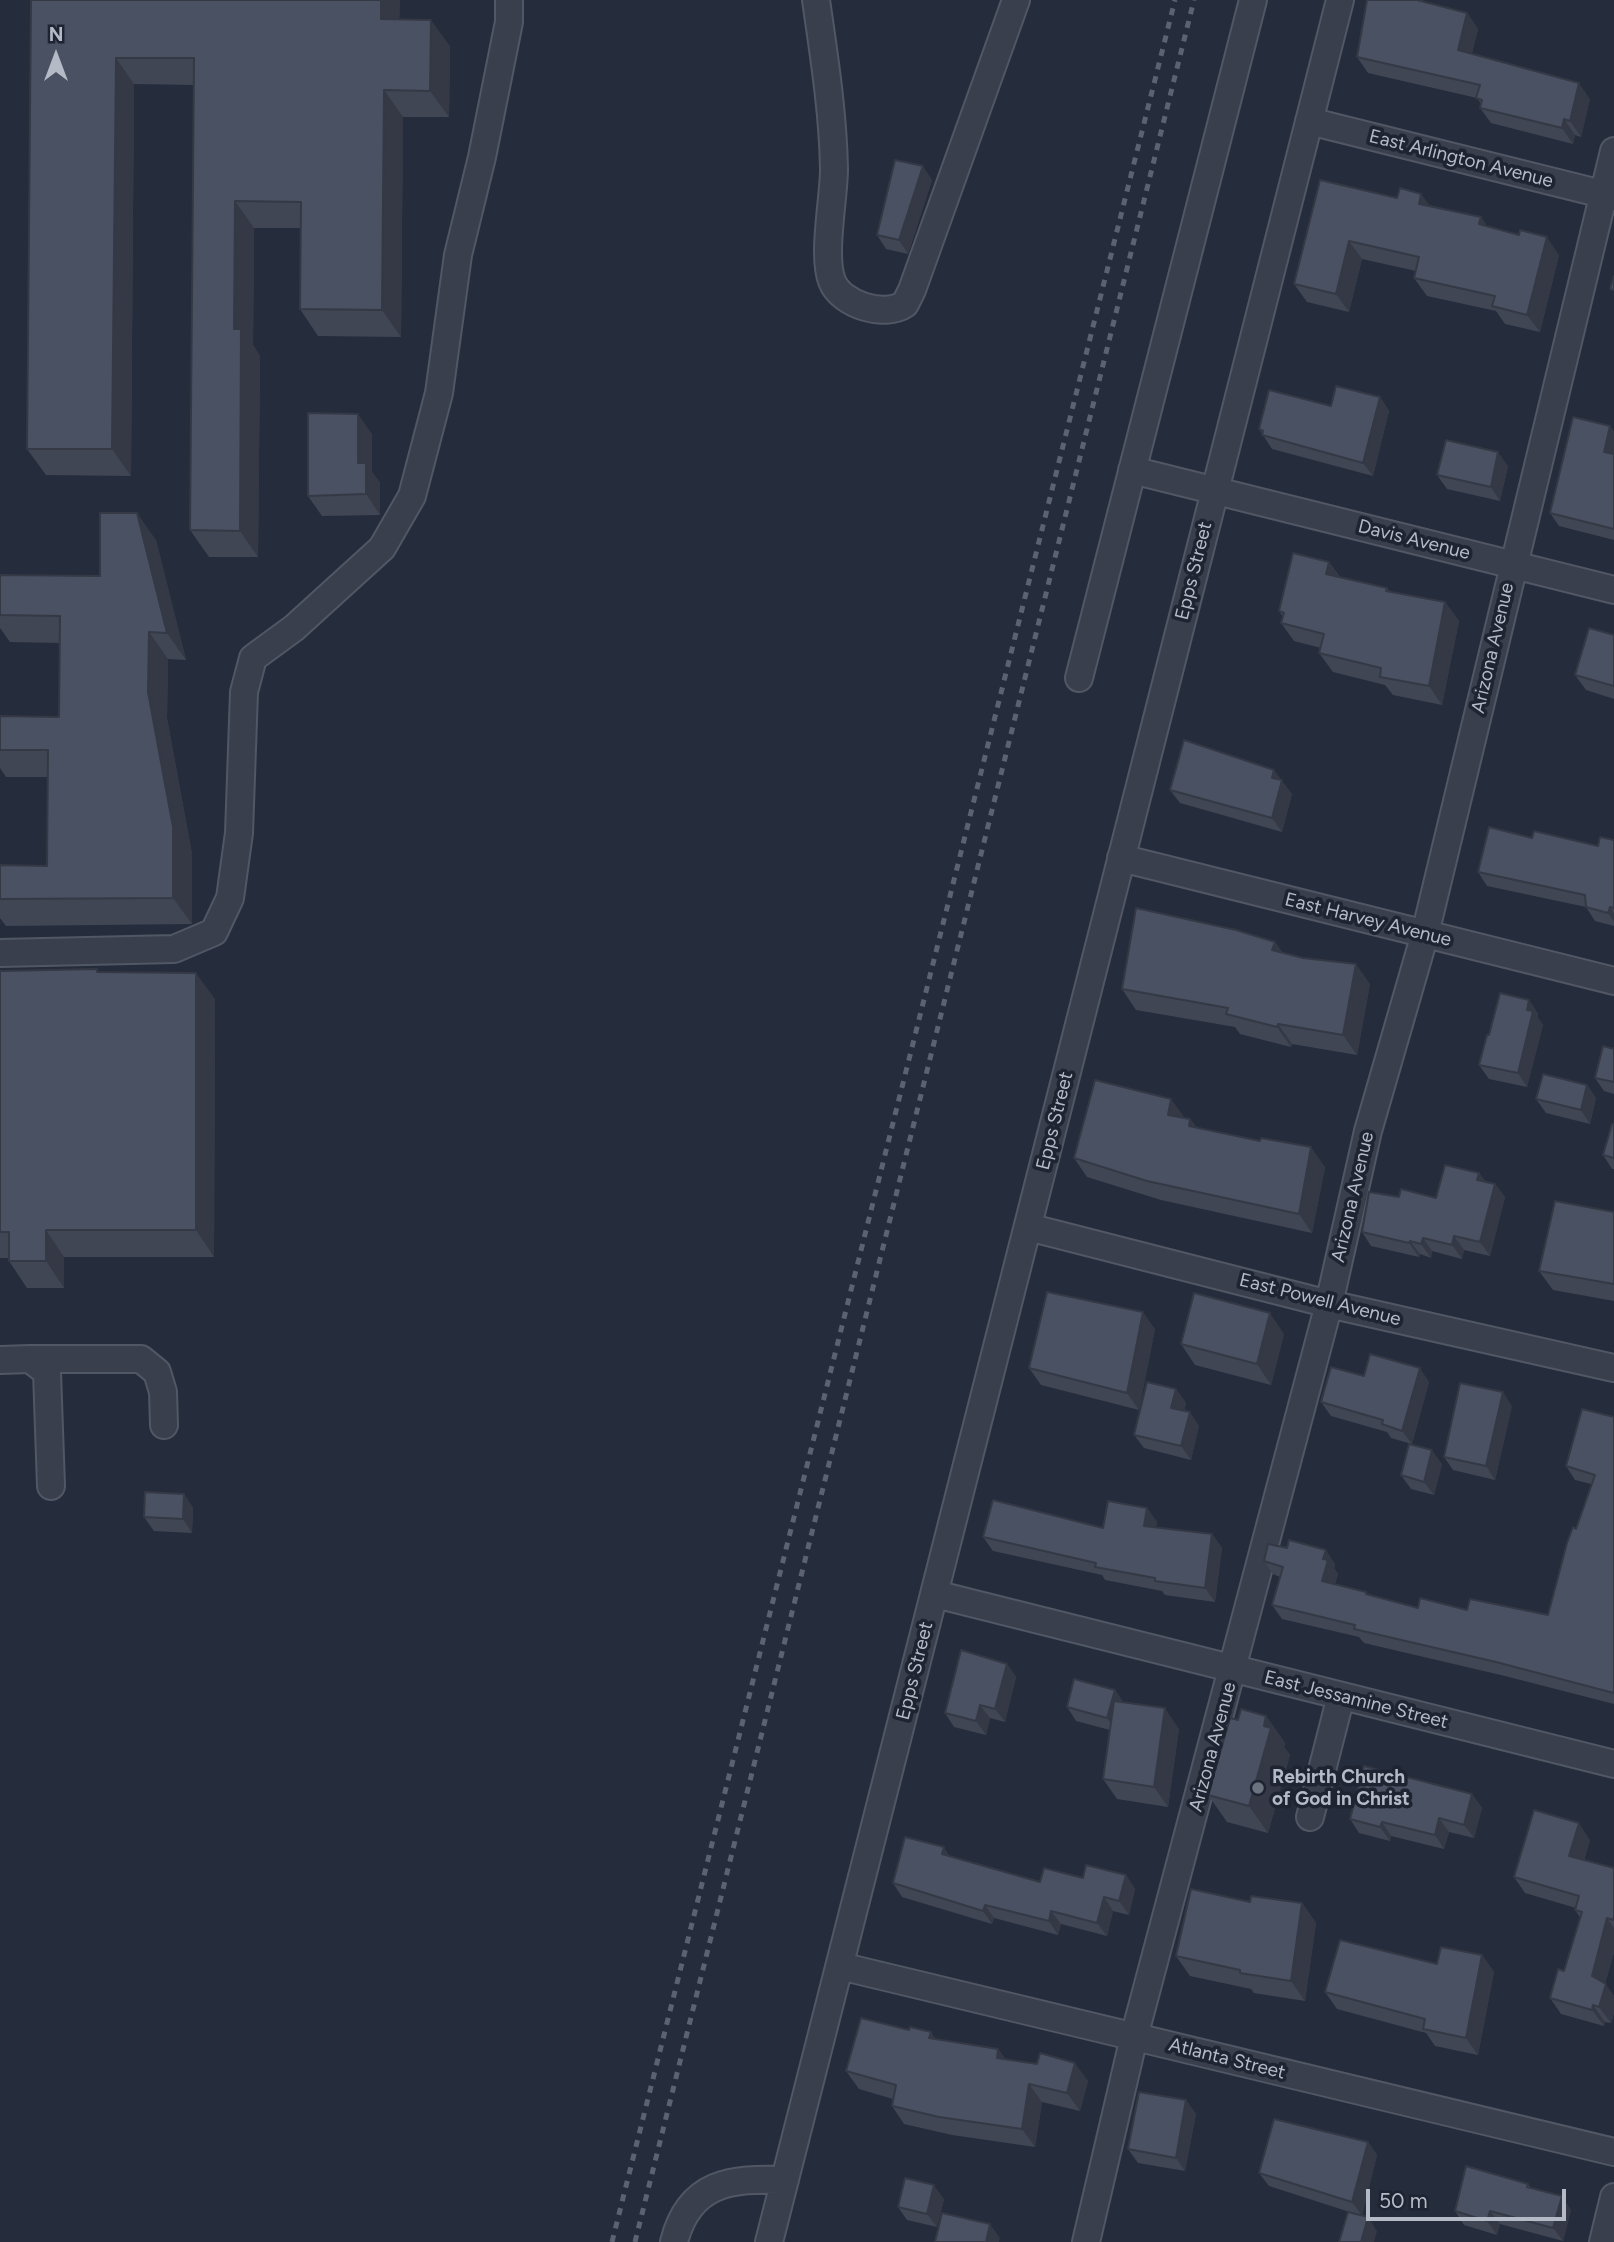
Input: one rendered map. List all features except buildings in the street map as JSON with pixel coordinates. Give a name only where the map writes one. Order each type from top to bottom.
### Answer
[{"type":"street","points":[[0,953],[174,949],[214,932],[230,898],[239,833],[244,692],[253,658],[294,628],[382,548],[412,496],[439,393],[458,255],[482,157],[509,22],[509,0]]},
{"type":"street","points":[[816,0],[831,108],[834,171],[829,262],[831,281],[839,292],[853,301],[887,311],[905,304],[912,290],[1016,0]]},
{"type":"street","points":[[1079,678],[1252,0]]},
{"type":"street","name":"Epps Street","points":[[769,2242],[1340,0]]},
{"type":"street","name":"East Arlington Avenue","points":[[1309,121],[1609,196]]},
{"type":"street","name":"Arizona Avenue","points":[[1086,2242],[1134,2037],[1329,1304],[1368,1131],[1425,934],[1513,565],[1609,196],[1614,151]]},
{"type":"street","name":"Davis Avenue","points":[[1132,470],[1614,590]]},
{"type":"street","name":"East Harvey Avenue","points":[[1121,858],[1614,981]]},
{"type":"street","name":"East Powell Avenue","points":[[1028,1227],[1329,1304],[1614,1368]]},
{"type":"street","points":[[30,1359],[47,1372],[51,1486]]},
{"type":"street","points":[[0,1360],[141,1359],[157,1372],[163,1392],[164,1425]]},
{"type":"street","name":"East Jessamine Street","points":[[935,1594],[1614,1764]]},
{"type":"street","points":[[1310,1817],[1341,1696]]},
{"type":"street","name":"Atlanta Street","points":[[841,1966],[1614,2152]]},
{"type":"street","points":[[674,2242],[688,2207],[701,2195],[724,2183],[750,2179],[785,2180]]},
{"type":"street","points":[[1603,2242],[1614,2197]]},
{"type":"railway","points":[[612,2242],[1175,0]]},
{"type":"railway","points":[[635,2242],[1194,0]]},
{"type":"place","name":"Rebirth Church of God in Christ","points":[[1258,1788]]}]
